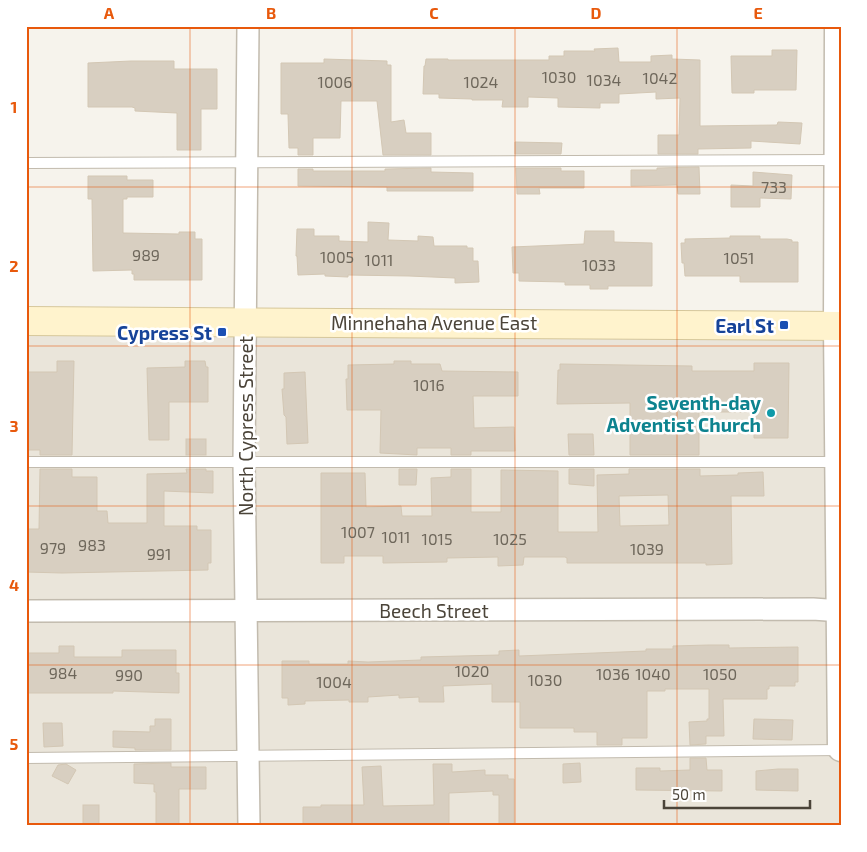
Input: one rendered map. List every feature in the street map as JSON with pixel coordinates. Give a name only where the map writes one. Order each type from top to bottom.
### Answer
[{"type":"main road","name":"Minnehaha Avenue East","points":[[26,321],[839,326]]},
{"type":"street","name":"North Cypress Street","points":[[248,26],[244,462],[250,756],[249,826]]},
{"type":"street","points":[[838,26],[841,749]]},
{"type":"street","name":"Beech Street","points":[[26,611],[813,609],[840,611]]},
{"type":"lane","points":[[26,163],[840,160]]},
{"type":"lane","points":[[26,462],[839,462]]},
{"type":"lane","points":[[26,758],[841,749]]},
{"type":"shaded area","points":[[841,331],[841,826],[26,826],[26,332]]},
{"type":"building","points":[[618,48],[619,62],[651,62],[651,56],[672,55],[672,59],[700,60],[700,126],[777,125],[778,122],[802,123],[800,144],[751,141],[751,148],[698,149],[698,154],[658,154],[658,135],[679,135],[680,98],[656,99],[656,92],[619,94],[619,103],[600,103],[600,108],[558,107],[558,98],[528,97],[528,107],[502,107],[503,100],[439,98],[439,94],[423,94],[426,59],[549,60],[549,56],[564,56],[564,51],[595,51],[594,49]]},
{"type":"building","points":[[772,50],[797,50],[796,90],[754,90],[754,93],[732,93],[731,56],[772,56]]},
{"type":"building","points":[[324,59],[387,61],[387,65],[391,65],[391,122],[404,120],[406,133],[431,133],[431,155],[383,155],[377,101],[341,101],[340,138],[313,138],[313,155],[298,155],[298,148],[289,148],[288,114],[281,114],[281,63],[324,63]]},
{"type":"building","points":[[174,61],[174,69],[217,69],[217,109],[201,109],[201,150],[177,150],[177,113],[135,111],[135,108],[132,107],[88,107],[88,63]]},
{"type":"building","points":[[515,142],[562,143],[561,154],[515,154]]},
{"type":"building","points":[[699,167],[700,194],[678,194],[677,185],[631,186],[631,170]]},
{"type":"building","points":[[431,168],[431,172],[473,173],[473,191],[387,191],[387,187],[298,186],[298,169],[313,169],[313,171],[385,171],[385,169]]},
{"type":"building","points":[[516,168],[561,168],[561,171],[584,171],[584,188],[539,188],[540,194],[517,194]]},
{"type":"building","points":[[753,172],[792,175],[791,199],[760,198],[760,207],[731,207],[731,185],[753,186]]},
{"type":"building","points":[[88,176],[127,176],[127,180],[153,180],[153,197],[127,197],[127,199],[123,199],[123,233],[179,234],[179,232],[195,232],[195,239],[202,239],[202,280],[134,280],[132,270],[93,271],[92,199],[88,199]]},
{"type":"building","points":[[368,222],[389,223],[388,240],[418,241],[418,236],[433,237],[434,246],[467,246],[467,248],[473,248],[473,261],[478,261],[479,282],[455,283],[455,278],[409,276],[348,275],[348,277],[325,276],[325,274],[298,275],[296,256],[297,229],[314,229],[314,236],[339,236],[339,241],[368,242]]},
{"type":"building","points":[[585,231],[614,231],[614,242],[652,243],[652,286],[608,286],[608,289],[590,289],[590,285],[565,285],[565,282],[519,281],[519,273],[513,273],[512,247],[584,244]]},
{"type":"building","points":[[730,236],[760,236],[760,239],[787,239],[792,240],[792,242],[798,242],[798,282],[740,282],[740,276],[685,276],[681,243],[685,243],[685,239],[730,238]]},
{"type":"building","points":[[57,361],[74,361],[72,455],[40,455],[40,450],[26,450],[26,372],[57,372]]},
{"type":"building","points":[[185,361],[205,361],[206,367],[208,367],[208,402],[169,402],[169,440],[149,440],[147,368],[185,367]]},
{"type":"building","points":[[394,361],[411,361],[411,364],[440,364],[442,371],[518,372],[518,396],[473,396],[474,428],[514,427],[515,451],[471,451],[471,455],[451,455],[451,448],[417,448],[417,455],[380,453],[381,410],[347,410],[346,379],[348,379],[348,365],[394,364]]},
{"type":"building","points":[[754,363],[789,363],[788,438],[754,438],[754,412],[699,412],[699,455],[630,455],[630,403],[557,404],[558,370],[560,370],[560,364],[692,366],[692,371],[754,371]]},
{"type":"building","points":[[305,372],[308,443],[287,444],[282,389],[284,389],[284,373]]},
{"type":"building","points":[[568,434],[593,434],[594,455],[569,455]]},
{"type":"building","points":[[186,439],[206,439],[206,455],[186,455]]},
{"type":"building","points":[[40,469],[72,469],[72,477],[97,477],[97,511],[107,511],[108,523],[147,523],[147,474],[187,473],[186,469],[213,471],[213,493],[164,491],[164,526],[197,526],[197,530],[211,530],[211,563],[208,563],[208,570],[26,572],[26,529],[39,529]]},
{"type":"building","points":[[399,469],[417,469],[416,485],[399,485]]},
{"type":"building","points":[[451,469],[471,469],[471,512],[501,512],[501,470],[558,471],[558,532],[598,532],[597,475],[629,474],[629,469],[700,469],[700,476],[763,472],[764,496],[731,496],[732,564],[567,563],[567,558],[565,557],[524,557],[523,565],[498,566],[498,557],[447,558],[447,562],[383,563],[383,556],[344,556],[344,563],[321,563],[321,473],[365,473],[366,507],[401,506],[402,516],[432,516],[431,478],[451,477]],"holes":[[[668,495],[669,525],[620,526],[619,496]]]},
{"type":"building","points":[[569,469],[594,469],[594,486],[569,484]]},
{"type":"building","points":[[729,645],[729,648],[798,647],[798,682],[795,682],[795,686],[769,686],[769,689],[767,689],[767,699],[723,699],[724,736],[706,736],[706,744],[690,745],[689,722],[707,721],[709,719],[709,689],[647,691],[647,738],[622,738],[622,745],[597,745],[597,732],[574,732],[574,728],[520,728],[520,702],[492,702],[492,684],[443,686],[444,702],[419,702],[419,697],[399,698],[399,695],[368,697],[368,702],[349,702],[349,700],[305,701],[305,704],[288,705],[288,698],[282,698],[282,661],[309,661],[309,664],[348,664],[348,661],[421,660],[421,657],[499,655],[499,651],[519,650],[519,656],[646,651],[646,649],[673,649],[673,646]]},
{"type":"building","points":[[59,646],[74,646],[74,657],[122,657],[122,650],[176,650],[176,673],[179,673],[179,693],[113,691],[113,693],[26,693],[26,653],[59,653]]},
{"type":"building","points":[[155,719],[171,719],[171,750],[135,750],[135,748],[113,747],[113,731],[150,732],[150,726],[155,726]]},
{"type":"building","points":[[754,719],[793,720],[792,740],[753,739]]},
{"type":"building","points":[[43,723],[62,723],[63,746],[44,747]]},
{"type":"building","points":[[690,758],[706,758],[707,770],[722,770],[722,791],[636,790],[636,768],[660,768],[660,771],[690,770]]},
{"type":"building","points":[[171,763],[171,767],[206,767],[206,789],[179,789],[179,826],[156,826],[156,792],[154,792],[154,784],[134,783],[134,764]]},
{"type":"building","points":[[580,763],[581,782],[563,783],[563,764]]},
{"type":"building","points":[[66,764],[76,770],[68,784],[52,776],[58,765]]},
{"type":"building","points":[[433,764],[452,764],[452,772],[485,770],[485,775],[508,775],[508,779],[514,779],[514,826],[499,826],[499,795],[493,795],[493,791],[449,793],[449,826],[303,826],[303,807],[364,805],[362,767],[381,766],[383,806],[434,805]]},
{"type":"building","points":[[798,769],[798,791],[756,790],[756,771]]},
{"type":"building","points":[[83,805],[99,805],[99,826],[83,826]]},
{"type":"place","name":"Earl St","points":[[784,325]]},
{"type":"place","name":"Cypress St","points":[[222,332]]},
{"type":"place","name":"Seventh-day Adventist Church","points":[[771,413]]}]
